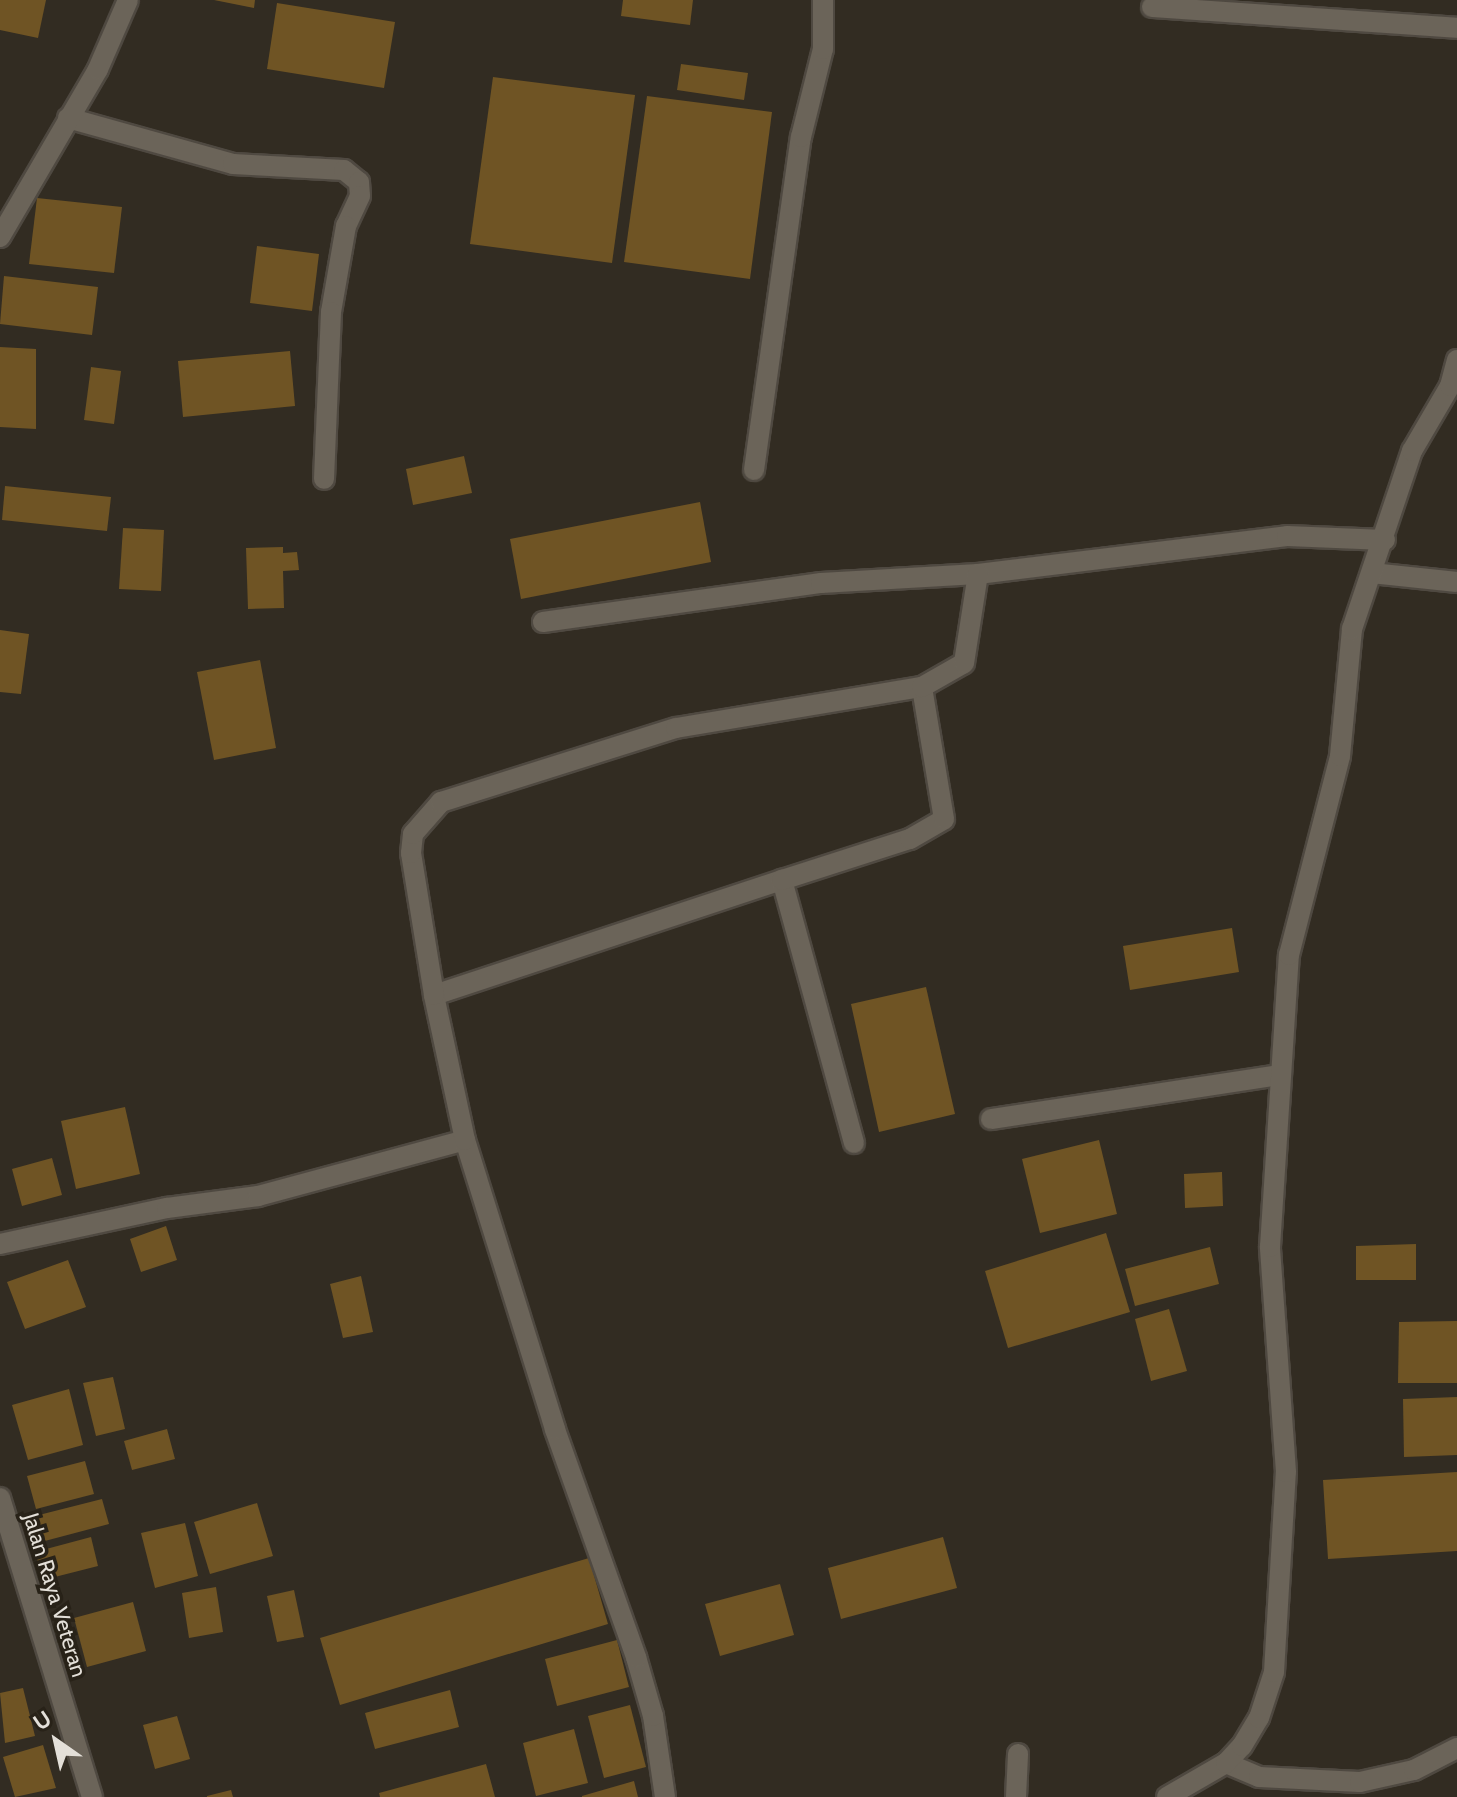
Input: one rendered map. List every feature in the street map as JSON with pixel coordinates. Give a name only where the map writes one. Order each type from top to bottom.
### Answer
[{"type":"street","points":[[0,237],[98,69],[128,0]]},
{"type":"street","points":[[754,470],[801,137],[823,49],[823,0]]},
{"type":"street","points":[[1152,7],[1457,28]]},
{"type":"street","points":[[68,118],[233,164],[329,168],[352,174],[359,182],[360,196],[346,226],[331,312],[324,479]]},
{"type":"street","points":[[1167,1797],[1226,1763],[1259,1718],[1274,1672],[1286,1472],[1271,1305],[1269,1077],[1289,955],[1340,756],[1352,629],[1385,540],[1412,451],[1450,386],[1457,360]]},
{"type":"street","points":[[543,622],[821,583],[978,574],[1287,536],[1385,540]]},
{"type":"street","points":[[1372,573],[1457,582]]},
{"type":"street","points":[[665,1797],[653,1716],[636,1657],[555,1429],[465,1140],[434,995],[411,853],[422,817],[441,802],[676,728],[922,687],[964,663],[978,574]]},
{"type":"street","points":[[434,995],[910,839],[944,819],[922,687]]},
{"type":"street","points":[[782,880],[854,1143]]},
{"type":"street","points":[[991,1119],[1223,1081],[1269,1077]]},
{"type":"street","points":[[0,1244],[167,1208],[258,1196],[465,1140]]},
{"type":"street","name":"Jalan Raya Veteran","points":[[0,1498],[92,1797]]},
{"type":"street","points":[[1226,1763],[1259,1777],[1360,1782],[1414,1770],[1457,1748]]},
{"type":"street","points":[[1016,1797],[1018,1754]]},
{"type":"building","points":[[0,0],[46,0],[38,38],[0,30]]},
{"type":"building","points":[[214,0],[255,0],[254,8]]},
{"type":"building","points":[[623,0],[693,0],[690,25],[621,16]]},
{"type":"building","points":[[277,3],[395,22],[384,88],[267,69]]},
{"type":"building","points":[[681,64],[748,73],[744,100],[677,90]]},
{"type":"building","points":[[493,77],[635,95],[612,263],[470,244]]},
{"type":"building","points":[[647,96],[772,112],[750,279],[624,262]]},
{"type":"building","points":[[37,198],[122,207],[114,273],[29,264]]},
{"type":"building","points":[[257,246],[319,254],[312,311],[250,303]]},
{"type":"building","points":[[4,276],[98,287],[92,335],[0,324]]},
{"type":"building","points":[[0,347],[36,349],[36,429],[0,427]]},
{"type":"building","points":[[290,351],[295,406],[183,417],[178,361]]},
{"type":"building","points":[[91,367],[121,371],[114,424],[84,420]]},
{"type":"building","points":[[464,456],[472,493],[413,505],[406,469]]},
{"type":"building","points":[[5,486],[111,497],[107,531],[2,520]]},
{"type":"building","points":[[700,502],[711,562],[521,599],[510,539]]},
{"type":"building","points":[[123,528],[164,530],[161,591],[119,589]]},
{"type":"building","points":[[283,547],[283,553],[297,552],[299,570],[283,571],[284,608],[248,609],[246,548]]},
{"type":"building","points":[[0,630],[29,634],[21,694],[0,692]]},
{"type":"building","points":[[260,660],[276,748],[214,760],[197,672]]},
{"type":"building","points":[[1232,928],[1239,972],[1130,990],[1123,946]]},
{"type":"building","points":[[926,987],[955,1114],[879,1132],[851,1004]]},
{"type":"building","points":[[125,1107],[140,1174],[76,1189],[61,1121]]},
{"type":"building","points":[[1099,1140],[1117,1214],[1040,1233],[1022,1159]]},
{"type":"building","points":[[52,1158],[62,1195],[22,1206],[12,1169]]},
{"type":"building","points":[[1222,1172],[1223,1206],[1185,1208],[1184,1174]]},
{"type":"building","points":[[166,1226],[177,1260],[141,1272],[130,1239]]},
{"type":"building","points":[[1106,1233],[1130,1312],[1008,1348],[985,1271]]},
{"type":"building","points":[[1416,1244],[1416,1280],[1356,1280],[1356,1246]]},
{"type":"building","points":[[1210,1247],[1219,1284],[1135,1306],[1125,1269]]},
{"type":"building","points":[[68,1260],[86,1307],[25,1329],[7,1282]]},
{"type":"building","points":[[361,1276],[373,1332],[343,1338],[330,1284]]},
{"type":"building","points":[[1169,1309],[1187,1371],[1151,1381],[1135,1319]]},
{"type":"building","points":[[1457,1321],[1457,1383],[1398,1383],[1399,1322]]},
{"type":"building","points":[[113,1377],[125,1429],[96,1436],[83,1383]]},
{"type":"building","points":[[69,1389],[83,1445],[28,1460],[12,1405]]},
{"type":"building","points":[[1457,1397],[1457,1455],[1404,1457],[1403,1399]]},
{"type":"building","points":[[167,1429],[175,1459],[132,1470],[124,1441]]},
{"type":"building","points":[[85,1461],[94,1494],[36,1509],[27,1476]]},
{"type":"building","points":[[1457,1472],[1457,1551],[1328,1559],[1323,1480]]},
{"type":"building","points":[[102,1499],[109,1524],[41,1542],[35,1516]]},
{"type":"building","points":[[257,1503],[273,1556],[210,1574],[194,1522]]},
{"type":"building","points":[[185,1523],[198,1576],[155,1588],[141,1533]]},
{"type":"building","points":[[91,1537],[98,1566],[43,1580],[35,1552]]},
{"type":"building","points":[[943,1537],[957,1588],[841,1619],[828,1568]]},
{"type":"building","points":[[589,1558],[608,1624],[340,1705],[320,1638]]},
{"type":"building","points":[[780,1584],[794,1635],[720,1656],[705,1604]]},
{"type":"building","points":[[216,1587],[223,1632],[189,1638],[182,1593]]},
{"type":"building","points":[[294,1590],[304,1637],[277,1642],[267,1596]]},
{"type":"building","points":[[133,1602],[146,1651],[87,1667],[74,1618]]},
{"type":"building","points":[[617,1640],[629,1687],[557,1706],[545,1659]]},
{"type":"building","points":[[23,1688],[35,1736],[5,1743],[0,1693]]},
{"type":"building","points":[[450,1690],[459,1727],[375,1749],[365,1713]]},
{"type":"building","points":[[630,1705],[646,1767],[604,1778],[588,1716]]},
{"type":"building","points":[[177,1716],[190,1759],[155,1769],[143,1725]]},
{"type":"building","points":[[574,1729],[588,1783],[536,1796],[523,1743]]},
{"type":"building","points":[[43,1745],[56,1788],[15,1797],[3,1757]]},
{"type":"building","points":[[486,1764],[495,1797],[380,1797],[379,1793]]},
{"type":"building","points":[[634,1781],[638,1797],[582,1797],[582,1796]]},
{"type":"building","points":[[231,1790],[233,1797],[207,1797],[207,1796]]}]
